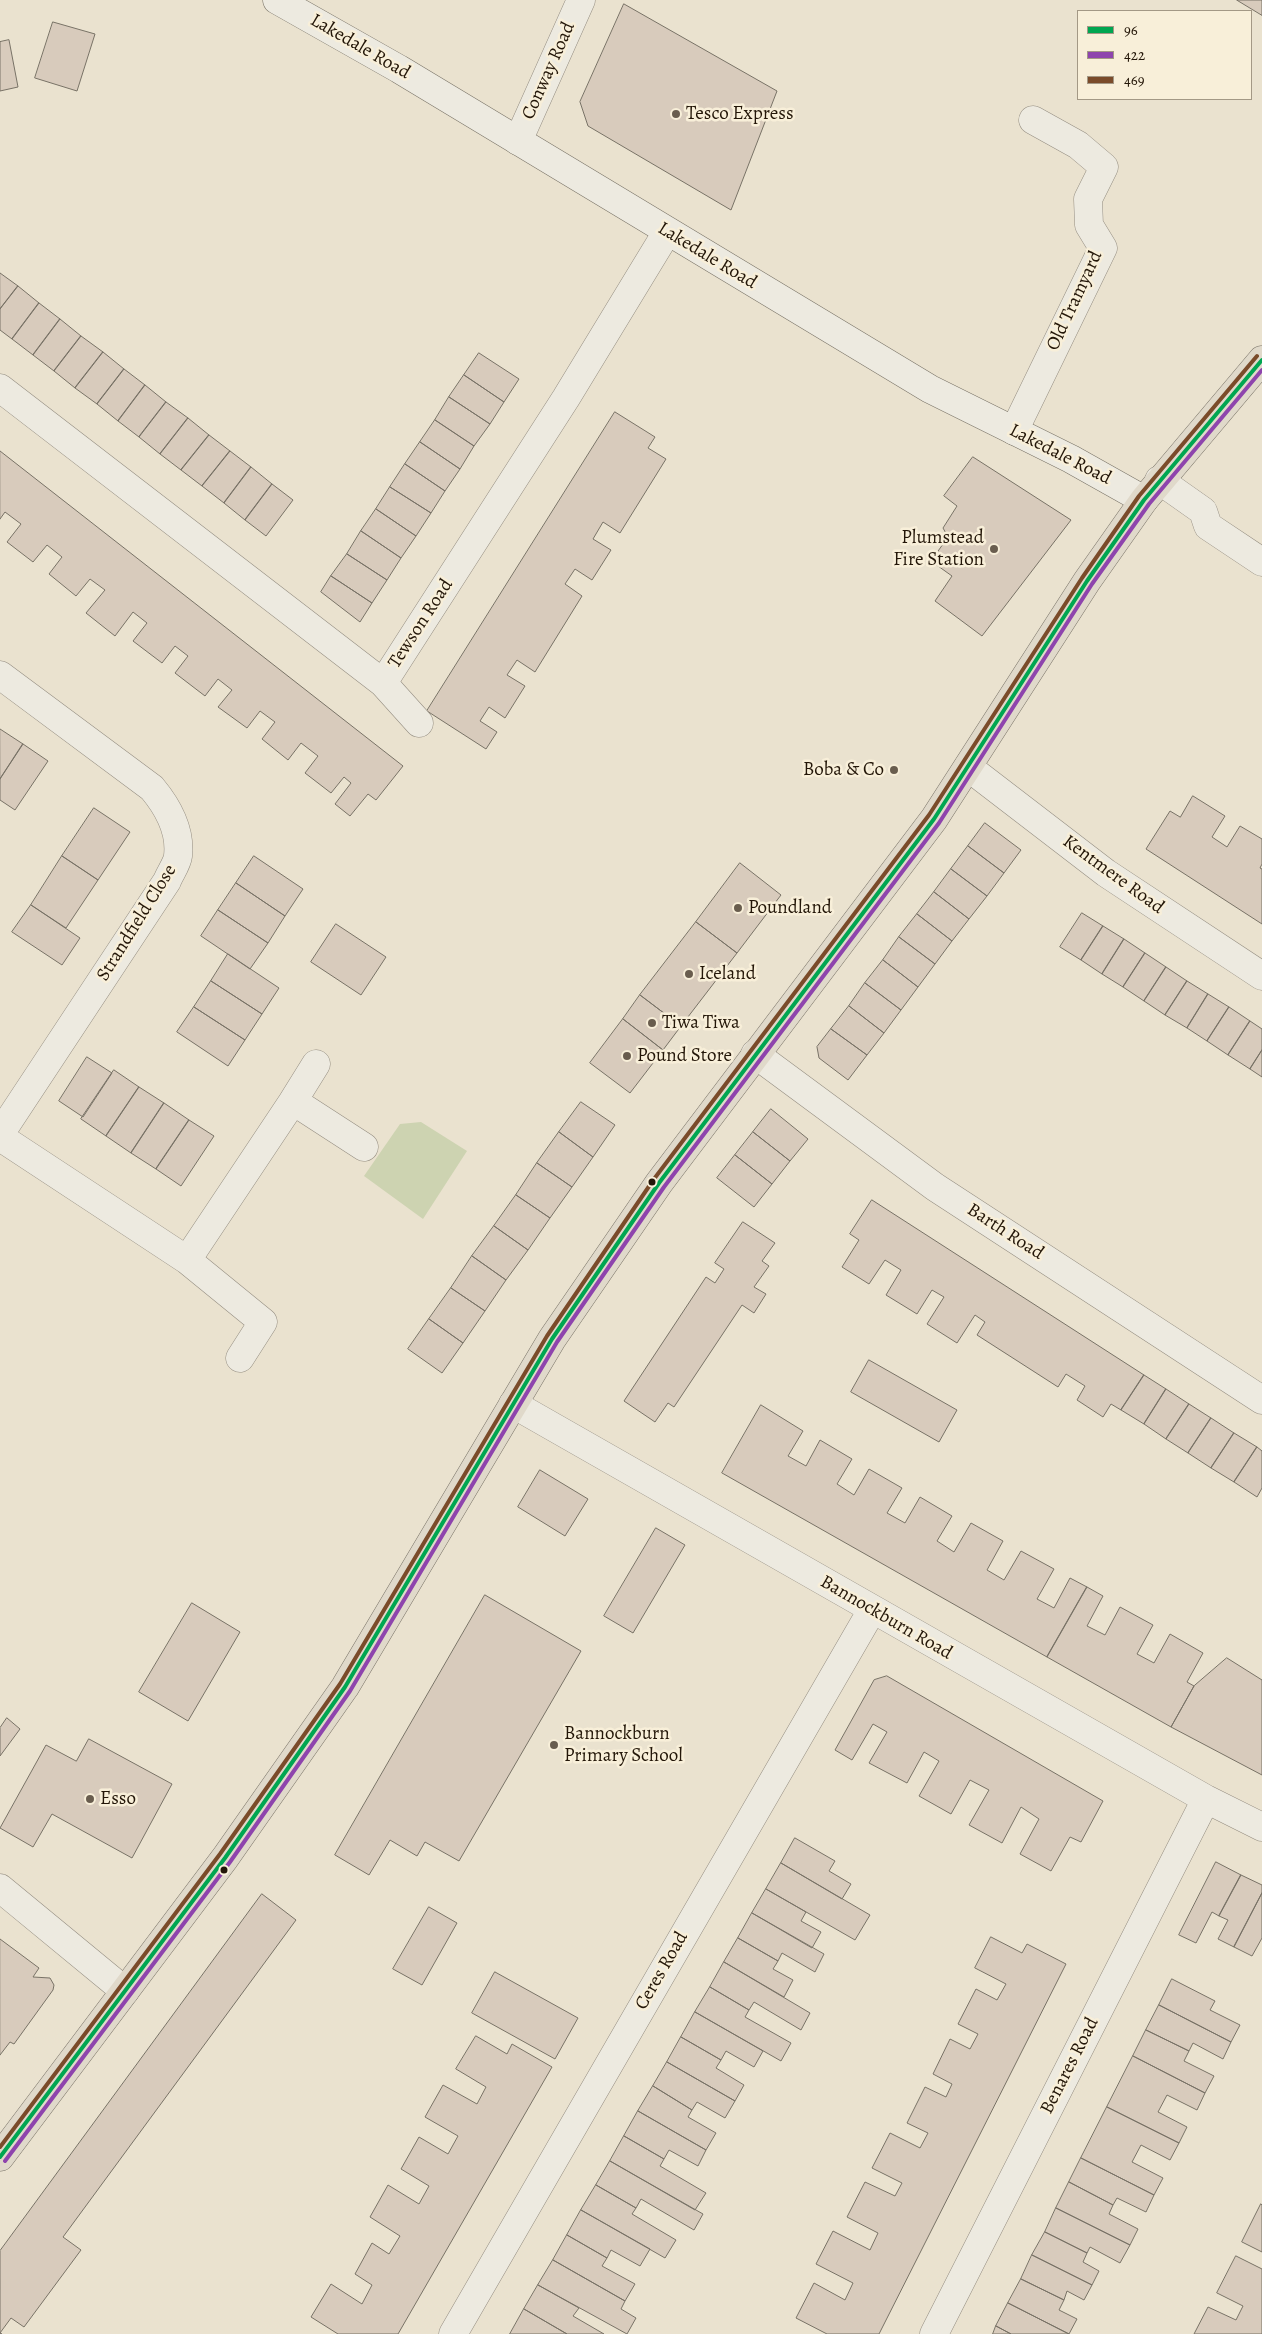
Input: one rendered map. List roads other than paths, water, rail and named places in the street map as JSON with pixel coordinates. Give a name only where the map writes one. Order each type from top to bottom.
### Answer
[{"type":"main road","points":[[0,2156],[255,1817],[345,1687],[513,1404],[580,1297],[659,1183],[934,818],[1087,581],[1151,490],[1262,360]]},
{"type":"street","name":"Lakedale Road","points":[[278,0],[399,69],[930,389],[1014,431],[1203,511],[1208,526],[1262,562]]},
{"type":"street","name":"Conway Road","points":[[518,141],[581,0]]},
{"type":"street","name":"Old Tramyard","points":[[1014,431],[1103,248],[1089,225],[1088,199],[1104,167],[1078,145],[1032,120]]},
{"type":"street","name":"Tewson Road","points":[[0,388],[383,682],[566,398],[667,232]]},
{"type":"street","name":"Strandfield Close","points":[[0,675],[152,788],[166,806],[175,827],[178,856],[167,881],[0,1136],[187,1260],[263,1322],[240,1358]]},
{"type":"street","points":[[383,682],[419,723]]},
{"type":"street","name":"Kentmere Road","points":[[968,767],[1106,872],[1262,976]]},
{"type":"street","name":"Barth Road","points":[[755,1054],[935,1187],[1262,1400]]},
{"type":"street","points":[[187,1260],[316,1064]]},
{"type":"street","points":[[293,1101],[364,1147]]},
{"type":"street","name":"Bannockburn Road","points":[[513,1404],[872,1610],[1206,1799],[1262,1828]]},
{"type":"street","name":"Ceres Road","points":[[453,2334],[872,1610]]},
{"type":"street","name":"Benares Road","points":[[934,2334],[1206,1799]]},
{"type":"street","points":[[0,1888],[125,1991]]},
{"type":"place","name":"Tesco Express","points":[[676,114]]},
{"type":"place","name":"Plumstead Fire Station","points":[[994,549]]},
{"type":"place","name":"Boba & Co","points":[[894,770]]},
{"type":"place","name":"Poundland","points":[[738,908]]},
{"type":"place","name":"Iceland","points":[[689,974]]},
{"type":"place","name":"Tiwa Tiwa","points":[[652,1023]]},
{"type":"place","name":"Pound Store","points":[[627,1056]]},
{"type":"place","name":"Bannockburn Primary School","points":[[554,1745]]},
{"type":"place","name":"Esso","points":[[90,1799]]}]
